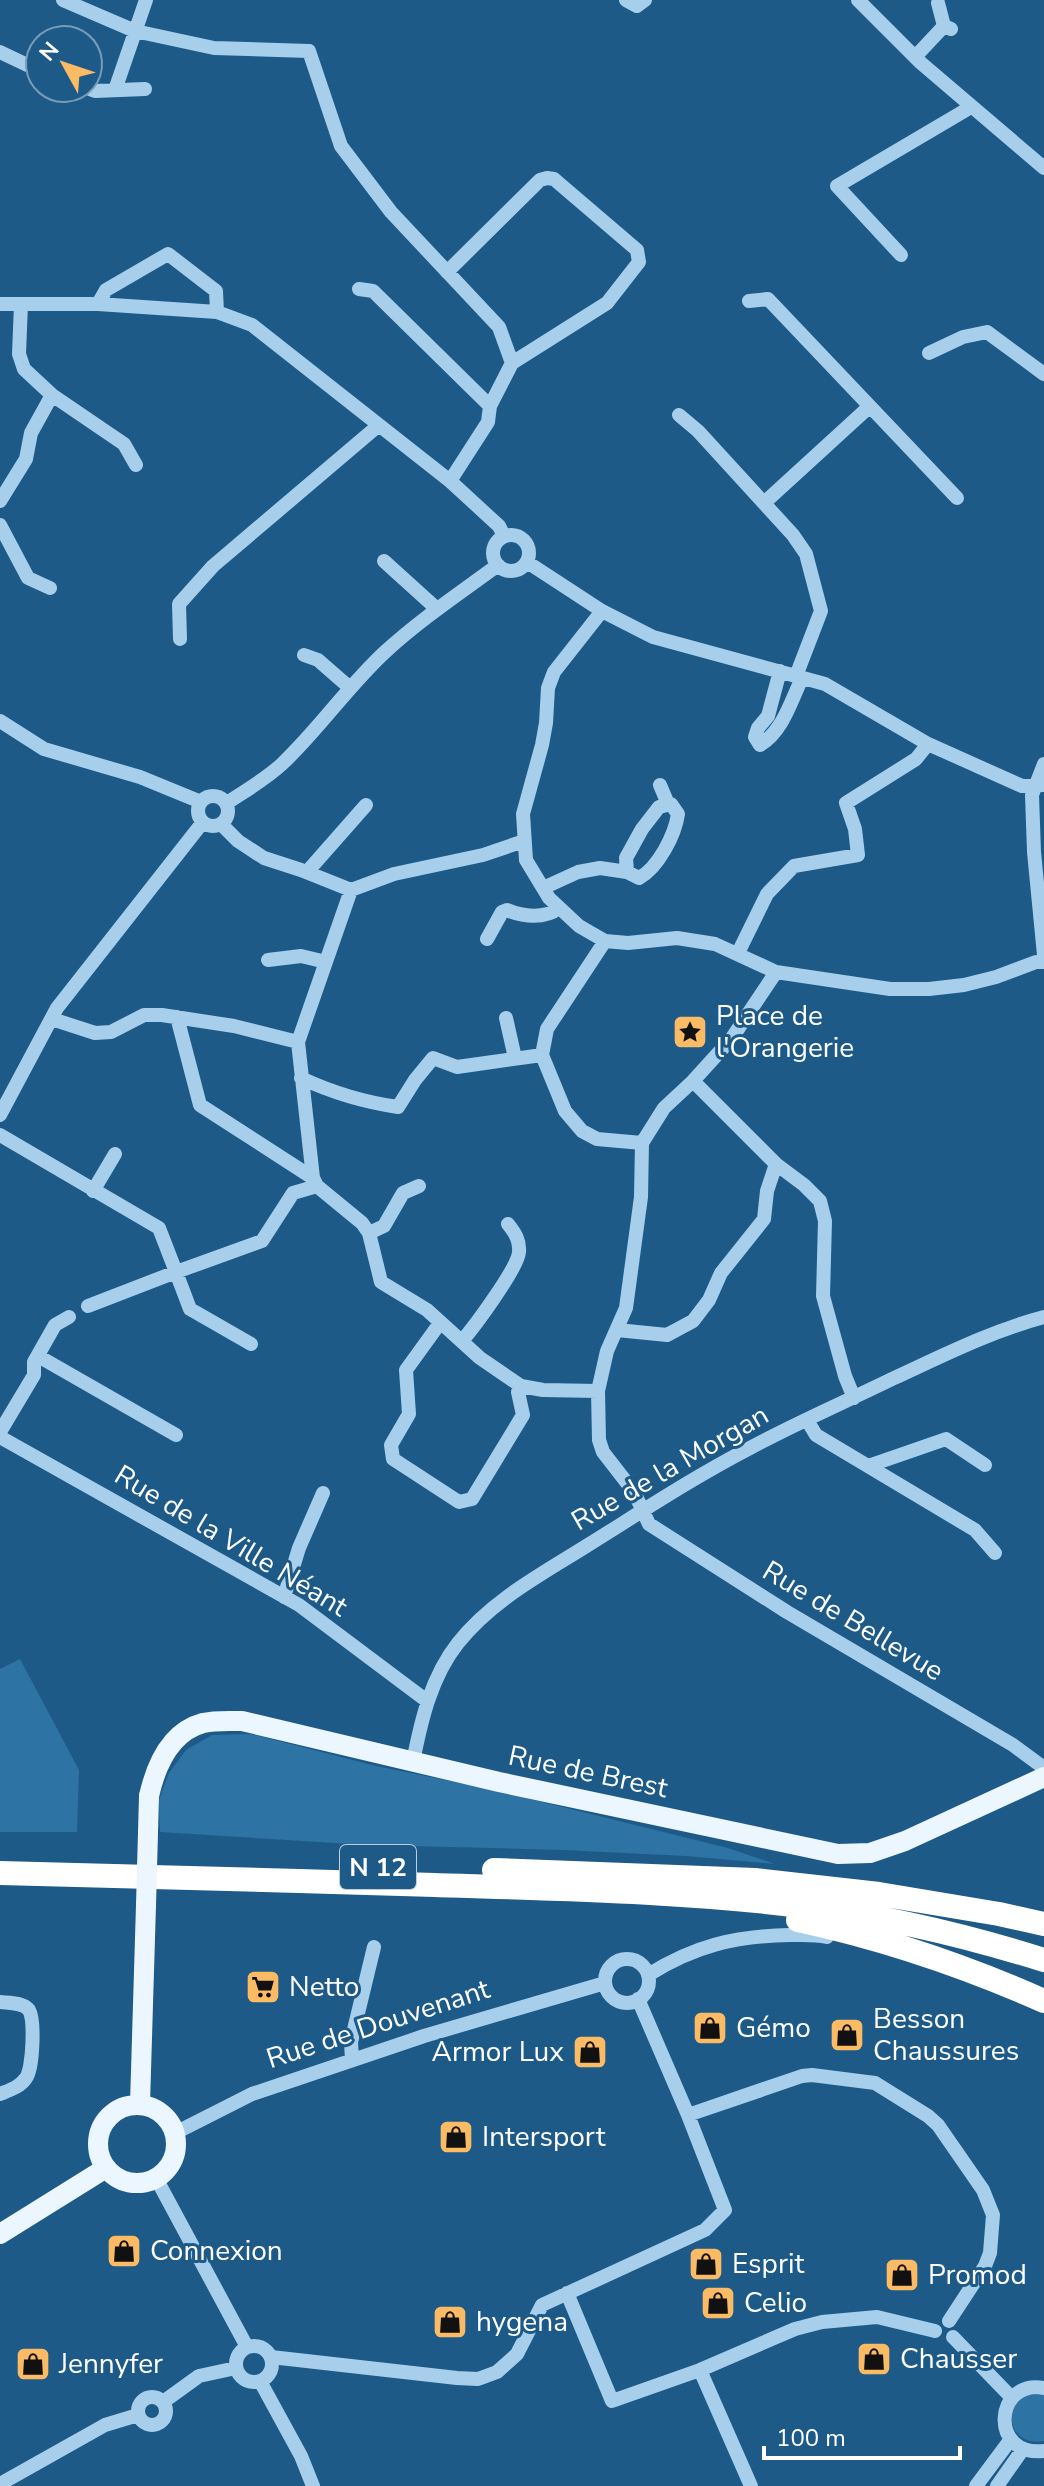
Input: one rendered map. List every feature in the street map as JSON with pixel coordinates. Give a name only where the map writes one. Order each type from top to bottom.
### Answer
[{"type":"highway","name":"N 12","points":[[0,1856],[755,1880],[972,1924],[1044,1943]]},
{"type":"highway","name":"N 12","points":[[0,1873],[721,1897],[846,1912],[963,1936],[1044,1960]]},
{"type":"highway","points":[[755,1880],[879,1894],[1044,1924]]},
{"type":"highway","points":[[618,1892],[673,1904],[782,1917],[881,1939],[1009,1985],[1044,2001]]},
{"type":"main road","name":"Rue de Brest","points":[[140,2104],[149,1796],[155,1770],[167,1749],[182,1734],[204,1723],[242,1721],[413,1762],[838,1854],[870,1853],[905,1841],[1044,1777]]},
{"type":"main road","points":[[140,2104],[161,2113],[175,2133],[173,2159],[166,2170],[156,2178],[135,2183],[114,2175],[106,2168],[99,2148],[103,2127],[118,2111],[140,2104]]},
{"type":"main road","points":[[0,2234],[106,2168]]},
{"type":"street","points":[[63,0],[135,31],[214,48],[309,51],[341,146],[391,212],[499,327],[512,363]]},
{"type":"street","points":[[115,90],[146,0]]},
{"type":"street","points":[[626,0],[637,6],[645,0]]},
{"type":"street","points":[[858,0],[915,57],[1044,168]]},
{"type":"street","points":[[915,57],[948,28],[938,3]]},
{"type":"street","points":[[0,52],[24,63]]},
{"type":"street","points":[[104,91],[145,89]]},
{"type":"street","points":[[901,255],[837,186],[971,107]]},
{"type":"street","points":[[447,272],[540,180],[547,178],[554,179],[637,250],[639,262],[607,303],[512,363],[490,406],[488,422],[450,481]]},
{"type":"street","points":[[98,304],[106,290],[168,254],[216,291],[217,312]]},
{"type":"street","points":[[359,289],[373,291],[490,406]]},
{"type":"street","points":[[749,301],[768,299],[957,498]]},
{"type":"street","points":[[0,304],[98,304],[217,312],[252,325],[450,481],[499,526],[504,536]]},
{"type":"street","points":[[21,304],[19,354],[24,369],[52,395],[124,444],[136,465]]},
{"type":"street","points":[[929,353],[963,337],[987,332],[1044,374]]},
{"type":"street","points":[[0,501],[26,459],[31,433],[52,395]]},
{"type":"street","points":[[764,503],[869,407]]},
{"type":"street","points":[[679,415],[698,431],[793,535],[806,554],[821,611],[782,721],[771,739],[760,745],[755,737],[768,716],[780,671]]},
{"type":"street","points":[[180,639],[179,604],[213,566],[379,425]]},
{"type":"street","points":[[0,525],[28,578],[50,588]]},
{"type":"street","points":[[515,535],[525,541],[530,551],[527,562],[513,571],[498,565],[494,549],[499,539],[515,535]]},
{"type":"street","points":[[384,561],[437,609]]},
{"type":"street","points":[[527,562],[602,611],[653,637],[825,684],[928,744],[1022,786],[1040,784]]},
{"type":"street","points":[[227,803],[280,766],[386,650],[498,565]]},
{"type":"street","points":[[602,611],[554,672],[548,688],[542,745],[523,814],[526,860],[549,898],[579,926],[605,941],[628,943],[677,938],[715,944],[776,972],[890,989],[964,985],[1044,962]]},
{"type":"street","points":[[304,655],[318,660],[349,687]]},
{"type":"street","points":[[0,721],[44,749],[140,777],[201,802]]},
{"type":"street","points":[[738,953],[767,894],[794,866],[858,855],[855,829],[846,803],[916,759],[928,744]]},
{"type":"street","points":[[1044,764],[1040,784],[1032,795],[1044,955]]},
{"type":"street","points":[[543,888],[578,872],[600,868],[627,872],[639,878],[649,873],[677,824],[678,814],[668,804],[660,785]]},
{"type":"street","points":[[214,796],[227,803],[228,813],[221,824],[210,826],[203,822],[198,811],[201,802],[214,796]]},
{"type":"street","points":[[627,872],[626,858],[642,829],[659,807],[668,804]]},
{"type":"street","points":[[307,872],[366,805]]},
{"type":"street","points":[[0,1115],[57,1008],[203,822]]},
{"type":"street","points":[[221,824],[238,841],[264,858],[351,890],[394,874],[483,855],[524,841]]},
{"type":"street","points":[[315,1182],[298,1042],[351,890]]},
{"type":"street","points":[[487,939],[502,912],[507,910],[520,916],[552,914],[559,908]]},
{"type":"street","points":[[605,941],[547,1029],[542,1055],[565,1111],[582,1131],[597,1139],[642,1143],[664,1108],[732,1038],[776,972]]},
{"type":"street","points":[[268,960],[301,956],[326,962]]},
{"type":"street","points":[[52,1019],[95,1033],[111,1032],[144,1015],[177,1017],[234,1026],[298,1042]]},
{"type":"street","points":[[177,1017],[200,1105],[315,1182],[362,1223],[369,1233],[381,1282],[427,1310],[480,1358],[521,1386],[543,1390],[598,1391]]},
{"type":"street","points":[[506,1018],[515,1058]]},
{"type":"street","points":[[301,1078],[361,1102],[398,1107],[433,1058],[457,1067],[542,1055]]},
{"type":"street","points":[[693,1081],[776,1164],[820,1201],[825,1221],[823,1296],[854,1398]]},
{"type":"street","points":[[0,1135],[159,1228],[190,1309],[251,1344]]},
{"type":"street","name":"Rue de Bellevue","points":[[642,1143],[641,1197],[626,1308],[607,1351],[598,1391],[599,1440],[603,1452],[634,1492],[649,1524],[787,1612],[1013,1745],[1044,1768]]},
{"type":"street","points":[[93,1191],[115,1154]]},
{"type":"street","points":[[617,1330],[667,1335],[693,1321],[709,1300],[721,1273],[764,1219],[767,1191],[776,1164]]},
{"type":"street","points":[[88,1306],[262,1241],[293,1193],[315,1182]]},
{"type":"street","points":[[369,1233],[384,1226],[403,1193],[419,1186]]},
{"type":"street","points":[[462,1341],[481,1319],[520,1255],[518,1236],[508,1224]]},
{"type":"street","points":[[0,1435],[34,1375],[34,1362],[55,1325],[69,1317]]},
{"type":"street","name":"Rue de la Morgan","points":[[413,1762],[427,1701],[456,1645],[479,1621],[538,1576],[748,1449],[1002,1329],[1044,1317]]},
{"type":"street","points":[[440,1323],[406,1370],[409,1414],[391,1445],[393,1459],[459,1502],[472,1499],[523,1415],[518,1392],[521,1386]]},
{"type":"street","points":[[38,1356],[176,1435]]},
{"type":"street","points":[[807,1420],[813,1433],[975,1530],[995,1553]]},
{"type":"street","name":"Rue de la Ville Néant","points":[[0,1435],[299,1605],[427,1701]]},
{"type":"street","points":[[868,1466],[946,1439],[985,1465]]},
{"type":"street","points":[[284,1597],[299,1548],[323,1493]]},
{"type":"street","points":[[648,1975],[675,1958],[708,1945],[772,1935],[822,1935],[953,1966]]},
{"type":"street","points":[[352,2060],[351,2042],[374,1947]]},
{"type":"street","points":[[620,1960],[638,1961],[648,1975],[646,1991],[638,1999],[624,2002],[611,1996],[605,1983],[610,1966],[620,1960]]},
{"type":"street","name":"Rue de Douvenant","points":[[175,2133],[252,2094],[424,2036],[605,1983]]},
{"type":"street","points":[[271,2357],[269,2373],[260,2381],[249,2381],[236,2368],[238,2356],[247,2347],[258,2346],[271,2357],[478,2379],[497,2372],[517,2354],[542,2305],[705,2230],[725,2210],[638,1999]]},
{"type":"street","points":[[0,2002],[23,2004],[30,2011],[32,2021],[31,2071],[14,2089],[0,2094]]},
{"type":"street","points":[[688,2115],[812,2075],[875,2083],[928,2116],[938,2125],[983,2190],[993,2215],[990,2253],[985,2266],[949,2321]]},
{"type":"street","points":[[156,2178],[247,2347]]},
{"type":"street","points":[[567,2293],[612,2401],[700,2370],[777,2336],[822,2322],[877,2317],[935,2331],[941,2339],[953,2337]]},
{"type":"street","points":[[935,2331],[939,2322],[949,2321],[955,2326],[953,2337]]},
{"type":"street","points":[[953,2337],[1012,2398]]},
{"type":"street","points":[[163,2402],[199,2376],[236,2368]]},
{"type":"street","points":[[700,2370],[751,2486]]},
{"type":"street","points":[[260,2381],[301,2456],[313,2486]]},
{"type":"street","points":[[1044,2388],[1028,2388],[1012,2398],[1004,2422],[1011,2439],[1023,2449],[1044,2451]]},
{"type":"street","points":[[146,2398],[163,2402],[166,2415],[157,2425],[147,2425],[138,2415],[139,2405],[146,2398]]},
{"type":"street","points":[[0,2484],[105,2425],[138,2415]]},
{"type":"street","points":[[976,2486],[1011,2439]]},
{"type":"street","points":[[997,2486],[1023,2449]]},
{"type":"shaded area","points":[[20,1659],[79,1770],[77,1832],[0,1832],[0,1669]]},
{"type":"shaded area","points":[[251,1734],[728,1848],[775,1864],[686,1856],[368,1845],[160,1832],[159,1800],[169,1773],[186,1750],[212,1735]]},
{"type":"shaded area","points":[[1026,2395],[1044,2395],[1044,2441],[1024,2439],[1013,2427],[1013,2410]]},
{"type":"place","name":"Place de l'Orangerie","points":[[690,1032]]},
{"type":"place","name":"Netto","points":[[263,1987]]},
{"type":"place","name":"Gémo","points":[[710,2028]]},
{"type":"place","name":"Besson Chaussures","points":[[847,2035]]},
{"type":"place","name":"Armor Lux","points":[[590,2052]]},
{"type":"place","name":"Intersport","points":[[456,2137]]},
{"type":"place","name":"Connexion","points":[[124,2251]]},
{"type":"place","name":"Esprit","points":[[706,2264]]},
{"type":"place","name":"Promod","points":[[902,2275]]},
{"type":"place","name":"Celio","points":[[718,2303]]},
{"type":"place","name":"hygena","points":[[450,2322]]},
{"type":"place","name":"Chausser","points":[[874,2359]]},
{"type":"place","name":"Jennyfer","points":[[33,2364]]}]
